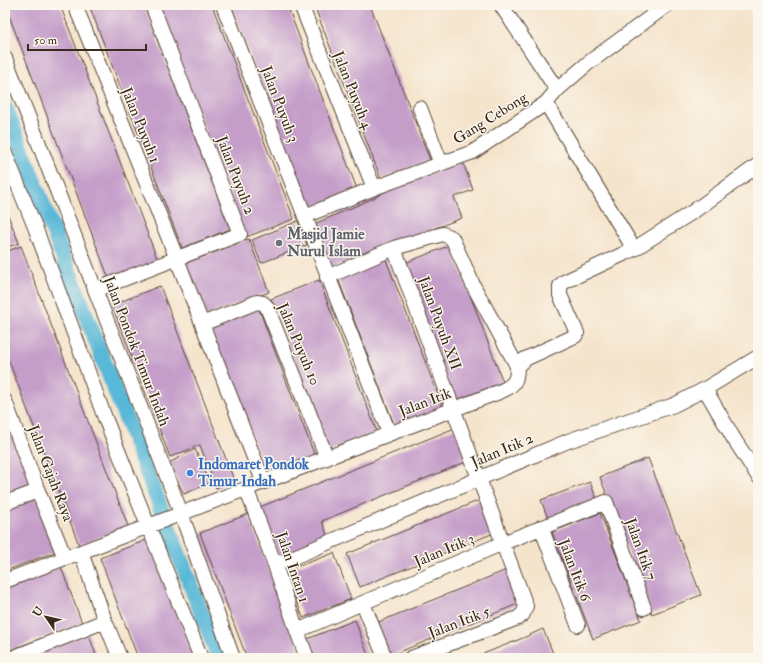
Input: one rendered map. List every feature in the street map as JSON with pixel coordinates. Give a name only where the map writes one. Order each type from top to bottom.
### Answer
[{"type":"street","name":"Jalan Puyuh 1","points":[[75,5],[177,259],[263,481]]},
{"type":"street","name":"Jalan Puyuh 2","points":[[95,290],[240,234],[152,5]]},
{"type":"street","name":"Jalan Puyuh 3","points":[[223,5],[305,216],[327,277],[389,433]]},
{"type":"street","name":"Jalan Puyuh 4","points":[[301,5],[374,188]]},
{"type":"street","points":[[501,5],[557,90]]},
{"type":"street","name":"Gang Cebong","points":[[305,216],[374,188],[473,152],[546,103],[557,90],[587,64],[667,5]]},
{"type":"street","name":"Jalan Pondok Timur Indah","points":[[5,58],[95,290],[233,658]]},
{"type":"street","points":[[546,103],[634,248]]},
{"type":"street","points":[[420,108],[441,164]]},
{"type":"street","points":[[5,153],[35,227],[105,418],[152,525],[201,658]]},
{"type":"street","points":[[327,277],[394,248],[443,234],[448,235],[452,238],[474,287],[517,366],[525,359],[575,336],[577,333],[560,292],[560,286],[564,282],[634,248],[694,211],[758,166]]},
{"type":"street","name":"Jalan Puyuh XII","points":[[394,248],[526,606],[523,614],[518,618]]},
{"type":"street","name":"Jalan Puyuh 10","points":[[202,324],[257,302],[263,303],[267,307],[327,458]]},
{"type":"street","name":"Jalan Itik 2","points":[[275,565],[568,441],[674,405],[705,389],[758,357]]},
{"type":"street","name":"Jalan Itik","points":[[5,581],[507,388],[514,382],[517,375],[517,366]]},
{"type":"street","points":[[705,389],[734,439],[758,476]]},
{"type":"street","name":"Jalan Gajah Raya","points":[[5,401],[9,423],[65,558]]},
{"type":"street","name":"Jalan Intan 1","points":[[246,488],[275,565],[307,658]]},
{"type":"street","points":[[5,503],[38,491]]},
{"type":"street","name":"Jalan Itik 3","points":[[297,631],[541,527],[606,502]]},
{"type":"street","name":"Jalan Itik 7","points":[[606,502],[644,608]]},
{"type":"street","name":"Jalan Itik 6","points":[[541,527],[578,625]]},
{"type":"street","points":[[82,552],[105,621],[120,658]]},
{"type":"street","points":[[363,604],[385,658]]},
{"type":"street","name":"Jalan Itik 5","points":[[411,658],[518,618]]},
{"type":"street","points":[[12,658],[105,621]]},
{"type":"building","points":[[5,5],[60,5],[158,261],[109,279]]},
{"type":"building","points":[[89,5],[144,5],[230,229],[182,248]]},
{"type":"building","points":[[157,5],[212,5],[294,219],[246,237]]},
{"type":"building","points":[[231,5],[287,5],[357,189],[309,208]]},
{"type":"building","points":[[314,5],[370,5],[430,160],[381,179]]},
{"type":"building","points":[[463,162],[473,190],[454,197],[462,218],[327,269],[312,225],[374,198],[388,190]]},
{"type":"building","points":[[5,208],[19,243],[5,248]]},
{"type":"building","name":"Masjid Jamie Nurul Islam","points":[[298,221],[307,245],[261,263],[252,240]]},
{"type":"building","points":[[249,239],[269,292],[204,317],[184,264]]},
{"type":"building","points":[[451,245],[503,382],[454,401],[402,264]]},
{"type":"building","points":[[21,246],[128,526],[79,545],[5,351],[5,252]]},
{"type":"building","points":[[385,257],[443,408],[395,427],[337,276]]},
{"type":"building","points":[[319,280],[377,432],[329,451],[271,299]]},
{"type":"building","points":[[160,286],[234,480],[216,488],[200,445],[170,457],[112,305]]},
{"type":"building","points":[[258,307],[316,459],[267,477],[209,326]]},
{"type":"building","points":[[455,428],[468,461],[322,521],[329,540],[280,559],[260,507]]},
{"type":"building","points":[[12,430],[33,486],[5,497],[5,433]]},
{"type":"building","name":"Indomaret Pondok Timur Indah","points":[[195,449],[210,483],[184,494],[169,463]]},
{"type":"building","points":[[648,458],[701,595],[652,614],[600,477]]},
{"type":"building","points":[[590,482],[597,500],[548,519],[541,500]]},
{"type":"building","points":[[36,495],[57,551],[5,571],[5,507]]},
{"type":"building","points":[[480,500],[494,533],[360,587],[347,554]]},
{"type":"building","points":[[600,513],[641,620],[593,639],[552,532]]},
{"type":"building","points":[[248,514],[303,658],[247,658],[200,533]]},
{"type":"building","points":[[149,539],[194,658],[138,658],[100,558]]},
{"type":"building","points":[[334,553],[351,599],[303,618],[285,571]]},
{"type":"building","points":[[61,567],[82,623],[5,652],[5,589]]},
{"type":"building","points":[[509,569],[523,602],[389,656],[376,623]]},
{"type":"building","points":[[355,620],[369,658],[314,658],[307,639]]},
{"type":"building","points":[[543,629],[555,658],[473,658],[523,638]]},
{"type":"building","points":[[88,632],[97,658],[21,658]]},
{"type":"waterway","points":[[5,107],[219,658]]},
{"type":"place","name":"Masjid Jamie Nurul Islam","points":[[279,243]]},
{"type":"place","name":"Indomaret Pondok Timur Indah","points":[[190,473]]}]
